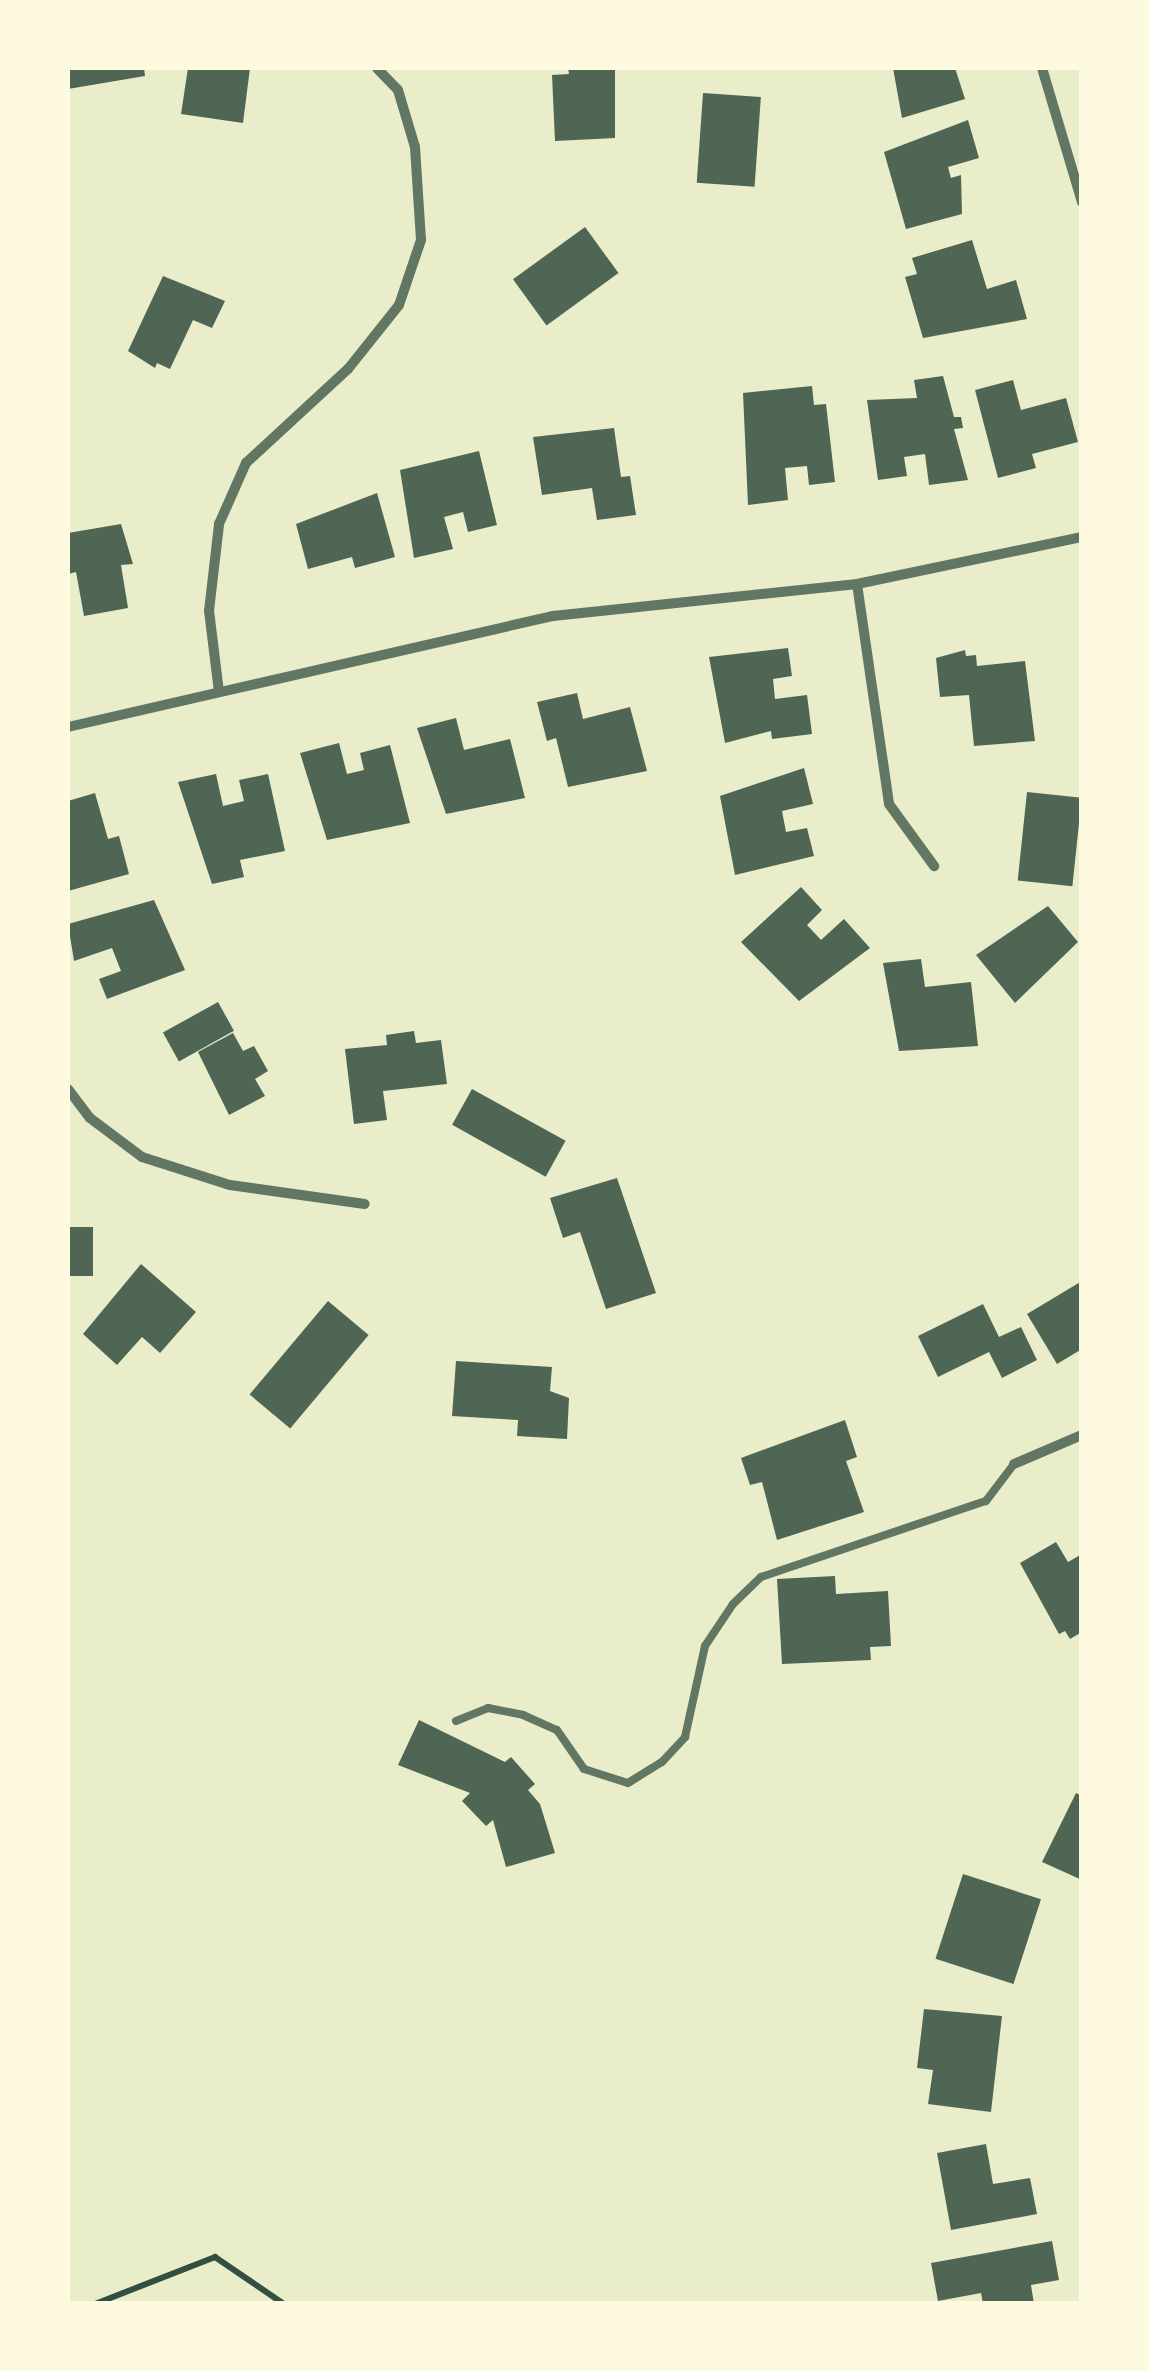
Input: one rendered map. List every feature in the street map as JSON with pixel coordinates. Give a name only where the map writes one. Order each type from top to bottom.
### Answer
[{"type":"street","points":[[219,692],[209,611],[213,576],[220,524],[246,463],[348,368],[400,305],[421,240],[414,146],[398,90],[377,68]]},
{"type":"street","points":[[1042,68],[1082,202]]},
{"type":"street","points":[[68,727],[553,616],[856,584],[1082,537]]},
{"type":"street","points":[[856,584],[889,804],[934,866]]},
{"type":"street","points":[[68,1089],[90,1118],[142,1157],[230,1185],[364,1204]]},
{"type":"street","points":[[1014,1464],[1082,1435]]},
{"type":"lane","points":[[456,1721],[488,1708],[523,1715],[557,1730],[584,1769],[628,1783],[662,1762],[685,1737],[705,1646],[733,1604],[761,1578],[986,1501],[1014,1464]]},
{"type":"path","points":[[94,2304],[215,2257],[284,2304]]},
{"type":"building","points":[[68,68],[144,68],[145,76],[68,89]]},
{"type":"building","points":[[188,68],[250,68],[243,123],[181,114]]},
{"type":"building","points":[[568,68],[615,68],[615,138],[555,141],[552,75],[569,74]]},
{"type":"building","points":[[893,68],[955,68],[965,99],[902,118]]},
{"type":"building","points":[[703,93],[761,97],[755,187],[697,183]]},
{"type":"building","points":[[968,120],[979,158],[948,167],[951,178],[961,175],[962,214],[906,229],[884,152]]},
{"type":"building","points":[[585,227],[619,273],[547,325],[513,279]]},
{"type":"building","points":[[972,240],[987,289],[1016,280],[1027,319],[923,338],[905,277],[917,274],[912,258]]},
{"type":"building","points":[[163,276],[225,301],[212,328],[193,320],[170,369],[157,363],[155,368],[128,351]]},
{"type":"building","points":[[943,376],[954,417],[961,417],[963,428],[954,429],[968,480],[929,485],[925,454],[904,457],[907,476],[878,480],[867,400],[917,398],[914,380]]},
{"type":"building","points":[[1013,380],[1021,410],[1066,398],[1078,442],[1032,454],[1036,468],[998,478],[975,390]]},
{"type":"building","points":[[812,386],[814,405],[826,404],[835,482],[809,485],[807,466],[785,468],[788,500],[748,505],[743,393]]},
{"type":"building","points":[[614,428],[621,477],[630,476],[636,515],[597,520],[592,488],[542,495],[533,437]]},
{"type":"building","points":[[479,451],[497,525],[468,532],[463,512],[444,517],[453,549],[414,558],[400,470]]},
{"type":"building","points":[[377,493],[395,557],[355,568],[352,557],[308,569],[296,524]]},
{"type":"building","points":[[121,524],[133,564],[121,565],[128,608],[84,616],[76,572],[68,574],[68,533]]},
{"type":"building","points":[[788,648],[792,676],[773,679],[775,699],[807,695],[812,734],[772,739],[771,731],[725,743],[709,657]]},
{"type":"building","points":[[965,650],[966,656],[976,655],[977,666],[1025,661],[1035,741],[974,746],[969,695],[940,697],[936,658]]},
{"type":"building","points":[[577,693],[583,719],[630,707],[647,771],[568,787],[556,738],[547,741],[537,702]]},
{"type":"building","points":[[456,718],[464,750],[510,739],[525,798],[446,814],[417,728]]},
{"type":"building","points":[[339,743],[347,774],[364,770],[360,753],[390,745],[410,823],[327,840],[300,753]]},
{"type":"building","points":[[804,768],[813,804],[782,811],[786,832],[807,828],[814,856],[735,875],[720,796]]},
{"type":"building","points":[[216,774],[223,806],[244,801],[239,780],[268,774],[285,851],[240,860],[244,877],[212,884],[178,782]]},
{"type":"building","points":[[1027,792],[1082,798],[1072,886],[1018,881]]},
{"type":"building","points":[[95,793],[108,839],[119,836],[129,874],[68,891],[68,801]]},
{"type":"building","points":[[801,887],[822,910],[807,925],[821,940],[844,919],[870,948],[799,1001],[741,942]]},
{"type":"building","points":[[154,900],[185,970],[107,999],[99,979],[121,971],[112,948],[74,961],[68,924]]},
{"type":"building","points":[[1048,906],[1078,942],[1015,1003],[976,955]]},
{"type":"building","points":[[921,959],[925,987],[971,982],[978,1046],[899,1051],[883,963]]},
{"type":"building","points":[[218,1002],[234,1031],[179,1061],[163,1033]]},
{"type":"building","points":[[414,1031],[416,1043],[441,1040],[447,1084],[383,1091],[387,1120],[354,1124],[345,1049],[387,1045],[386,1035]]},
{"type":"building","points":[[233,1033],[243,1051],[254,1046],[268,1071],[255,1079],[265,1096],[229,1115],[198,1052]]},
{"type":"building","points":[[472,1089],[566,1141],[546,1177],[452,1125]]},
{"type":"building","points":[[617,1178],[656,1293],[606,1309],[580,1232],[563,1238],[550,1198]]},
{"type":"building","points":[[68,1227],[93,1227],[93,1276],[68,1276]]},
{"type":"building","points":[[141,1264],[196,1312],[160,1353],[142,1337],[117,1365],[83,1334]]},
{"type":"building","points":[[1082,1281],[1082,1349],[1057,1364],[1027,1314]]},
{"type":"building","points":[[328,1301],[369,1335],[290,1429],[250,1394]]},
{"type":"building","points":[[983,1304],[999,1337],[1021,1327],[1037,1360],[1002,1378],[989,1352],[938,1377],[918,1336]]},
{"type":"building","points":[[456,1361],[552,1367],[550,1391],[569,1398],[567,1439],[517,1436],[518,1420],[452,1416]]},
{"type":"building","points":[[845,1420],[857,1457],[846,1461],[864,1512],[777,1540],[762,1482],[750,1485],[741,1458]]},
{"type":"building","points":[[1056,1542],[1068,1562],[1082,1554],[1082,1632],[1070,1639],[1065,1631],[1059,1634],[1020,1563]]},
{"type":"building","points":[[835,1576],[836,1594],[888,1591],[891,1646],[870,1647],[871,1660],[782,1664],[777,1579]]},
{"type":"building","points":[[419,1720],[505,1762],[511,1757],[535,1784],[528,1790],[540,1804],[555,1853],[506,1867],[493,1820],[486,1826],[462,1801],[470,1793],[398,1765]]},
{"type":"building","points":[[1076,1793],[1082,1796],[1082,1880],[1042,1862]]},
{"type":"building","points":[[963,1874],[1041,1899],[1013,1984],[935,1959]]},
{"type":"building","points":[[924,2009],[1002,2016],[991,2112],[928,2104],[933,2070],[917,2068]]},
{"type":"building","points":[[986,2144],[993,2184],[1030,2178],[1037,2214],[951,2230],[937,2153]]},
{"type":"building","points":[[1052,2241],[1059,2280],[1031,2285],[1034,2304],[983,2304],[981,2293],[938,2301],[931,2263]]}]
